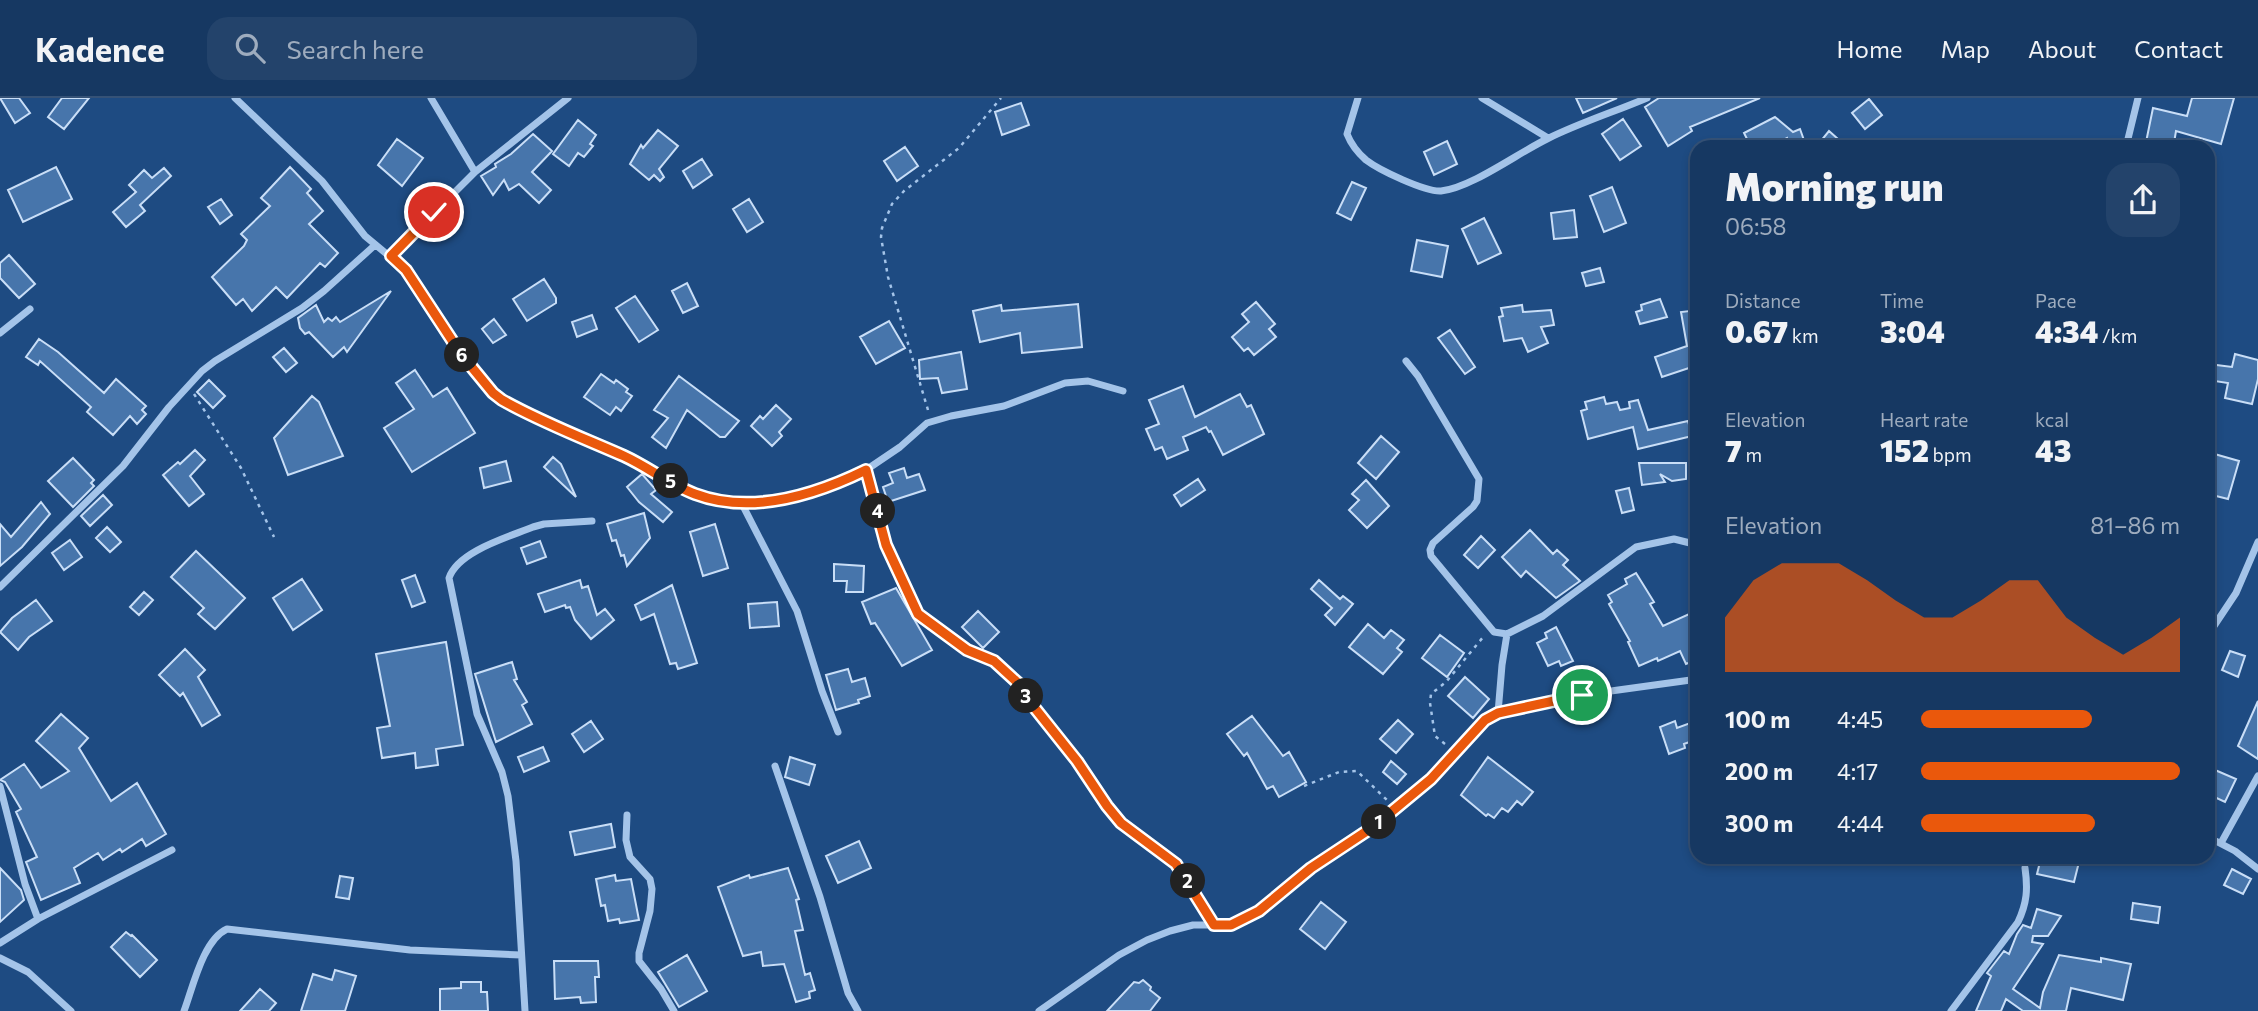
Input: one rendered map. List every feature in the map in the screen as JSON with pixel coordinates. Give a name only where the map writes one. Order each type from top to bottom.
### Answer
[{"type":"street","points":[[235,98],[322,181],[365,236],[406,270],[461,354],[493,393],[502,400],[628,458],[692,493],[716,501],[742,504],[811,493],[833,486],[866,470],[932,421],[1004,405],[1079,380],[1088,380],[1123,391]]},
{"type":"street","points":[[431,98],[475,172]]},
{"type":"street","points":[[391,256],[475,172],[568,98]]},
{"type":"street","points":[[1358,98],[1348,134],[1353,146],[1367,160],[1384,171],[1429,189],[1444,190],[1471,180],[1548,138],[1647,98]]},
{"type":"street","points":[[1482,98],[1548,138]]},
{"type":"street","points":[[2128,140],[2138,98]]},
{"type":"street","points":[[0,587],[123,466],[189,386],[215,360],[313,299],[375,245]]},
{"type":"street","points":[[0,333],[30,309]]},
{"type":"street","points":[[1406,361],[1418,376],[1479,479],[1474,507],[1433,543],[1431,556],[1494,632],[1507,635],[1563,603],[1636,547],[1674,539],[1690,543]]},
{"type":"street","points":[[866,470],[886,545],[918,614],[967,650],[994,661],[1018,683],[1121,823],[1176,864],[1214,925]]},
{"type":"street","points":[[742,504],[797,611],[838,732]]},
{"type":"street","points":[[525,1011],[517,873],[508,796],[502,772],[477,714],[449,578],[456,566],[470,554],[533,527],[592,522]]},
{"type":"street","points":[[2215,624],[2236,593],[2258,542]]},
{"type":"street","points":[[1498,713],[1507,635]]},
{"type":"street","points":[[1039,1011],[1119,955],[1140,944],[1193,925],[1231,925],[1259,911],[1311,868],[1331,857],[1397,808],[1431,779],[1485,720],[1498,713],[1582,695],[1690,680]]},
{"type":"street","points":[[775,766],[820,897],[848,993],[858,1011]]},
{"type":"street","points":[[2221,843],[2258,776]]},
{"type":"street","points":[[0,786],[25,884],[38,919]]},
{"type":"street","points":[[627,815],[626,840],[630,858],[650,879],[652,889],[639,961],[674,1011]]},
{"type":"street","points":[[2215,840],[2258,869]]},
{"type":"street","points":[[0,943],[38,919],[172,850]]},
{"type":"street","points":[[1951,1011],[2018,922],[2025,908],[2028,891],[2025,868]]},
{"type":"street","points":[[184,1011],[208,948],[217,935],[227,929],[410,950],[521,955]]},
{"type":"street","points":[[0,958],[28,972],[71,1011]]},
{"type":"path","points":[[932,421],[920,389],[888,277],[882,228],[892,204],[904,191],[959,148],[1001,98]]},
{"type":"path","points":[[189,386],[241,468],[274,537]]},
{"type":"path","points":[[1454,753],[1436,736],[1431,694],[1446,682],[1490,628]]},
{"type":"path","points":[[1304,786],[1339,772],[1357,771],[1397,808]]},
{"type":"building","points":[[0,98],[19,98],[30,113],[15,123]]},
{"type":"building","points":[[62,98],[89,98],[64,129],[48,117]]},
{"type":"building","points":[[1576,98],[1617,98],[1583,113]]},
{"type":"building","points":[[1659,98],[1760,98],[1690,127],[1692,131],[1668,146],[1645,107]]},
{"type":"building","points":[[2192,98],[2234,98],[2221,144],[2215,140],[2176,131],[2174,140],[2146,140],[2153,108],[2187,116]]},
{"type":"building","points":[[1869,99],[1882,115],[1865,129],[1852,113]]},
{"type":"building","points":[[1021,103],[1029,125],[1002,135],[995,112]]},
{"type":"building","points":[[1775,117],[1793,132],[1800,129],[1804,140],[1748,140],[1744,133]]},
{"type":"building","points":[[1623,119],[1641,146],[1620,160],[1602,134]]},
{"type":"building","points":[[578,120],[596,135],[590,144],[593,146],[584,157],[578,153],[569,166],[553,154]]},
{"type":"building","points":[[658,130],[678,146],[659,169],[664,177],[660,181],[654,175],[649,180],[630,164],[641,145],[643,148]]},
{"type":"building","points":[[1829,131],[1839,140],[1822,140]]},
{"type":"building","points":[[533,134],[552,151],[532,172],[551,190],[539,203],[519,184],[509,190],[504,180],[493,195],[481,176],[496,167],[495,164]]},
{"type":"building","points":[[397,139],[423,158],[402,186],[378,165]]},
{"type":"building","points":[[1447,141],[1457,164],[1434,175],[1424,152]]},
{"type":"building","points":[[905,147],[918,166],[897,181],[884,161]]},
{"type":"building","points":[[702,159],[712,175],[693,188],[683,171]]},
{"type":"building","points":[[56,167],[72,199],[23,222],[8,190]]},
{"type":"building","points":[[290,167],[311,189],[307,193],[323,211],[309,224],[338,253],[325,267],[320,263],[287,298],[276,287],[252,311],[243,299],[236,305],[212,277],[244,246],[247,240],[241,234],[270,206],[261,198]]},
{"type":"building","points":[[164,168],[171,176],[140,205],[145,211],[126,227],[113,212],[136,192],[129,185],[144,170],[152,178]]},
{"type":"building","points":[[1352,182],[1366,188],[1351,220],[1337,213]]},
{"type":"building","points":[[1612,187],[1626,223],[1604,232],[1590,196]]},
{"type":"building","points":[[221,199],[232,215],[220,224],[208,207]]},
{"type":"building","points":[[749,199],[763,222],[747,232],[733,209]]},
{"type":"building","points":[[1574,210],[1577,237],[1554,239],[1551,213]]},
{"type":"building","points":[[1484,218],[1501,253],[1478,264],[1462,229]]},
{"type":"building","points":[[1417,240],[1448,246],[1442,277],[1411,271]]},
{"type":"building","points":[[9,255],[35,284],[19,298],[0,278],[0,263]]},
{"type":"building","points":[[1600,268],[1604,282],[1586,286],[1582,273]]},
{"type":"building","points":[[544,279],[556,298],[556,303],[527,321],[513,299]]},
{"type":"building","points":[[687,283],[698,306],[683,313],[672,291]]},
{"type":"building","points":[[391,291],[347,352],[344,347],[333,357],[309,332],[305,334],[300,328],[298,318],[316,305],[324,322],[328,318],[332,321],[336,317],[340,322]]},
{"type":"building","points":[[635,296],[658,330],[639,342],[616,308]]},
{"type":"building","points":[[1660,299],[1667,317],[1640,324],[1636,312],[1642,310],[1641,305]]},
{"type":"building","points":[[1256,302],[1275,324],[1269,329],[1276,337],[1254,355],[1248,348],[1244,351],[1232,337],[1249,322],[1242,314]]},
{"type":"building","points":[[1078,304],[1082,347],[1022,353],[1020,333],[980,342],[973,311],[1001,305],[1002,311]]},
{"type":"building","points":[[1522,305],[1523,312],[1551,310],[1554,325],[1541,327],[1548,343],[1528,352],[1522,338],[1504,341],[1499,317],[1503,316],[1501,308]]},
{"type":"building","points":[[1690,311],[1690,368],[1662,377],[1655,357],[1687,346],[1681,312]]},
{"type":"building","points":[[592,315],[597,329],[577,337],[572,322]]},
{"type":"building","points":[[494,319],[506,335],[493,343],[482,329]]},
{"type":"building","points":[[889,321],[905,348],[876,364],[860,337]]},
{"type":"building","points":[[1450,330],[1475,367],[1465,374],[1438,338]]},
{"type":"building","points":[[39,339],[58,352],[104,393],[116,379],[146,406],[142,410],[146,414],[137,424],[130,416],[113,435],[87,412],[91,407],[40,361],[38,365],[26,357]]},
{"type":"building","points":[[284,348],[297,363],[286,372],[273,357]]},
{"type":"building","points":[[961,352],[967,389],[942,393],[938,378],[920,379],[919,360]]},
{"type":"building","points":[[2235,354],[2258,360],[2258,379],[2252,404],[2225,398],[2228,383],[2215,381],[2215,365],[2232,367]]},
{"type":"building","points":[[415,370],[433,397],[447,388],[475,433],[412,472],[384,428],[414,409],[396,383]]},
{"type":"building","points":[[601,374],[614,383],[616,380],[628,389],[626,392],[632,396],[621,411],[616,407],[610,415],[584,397]]},
{"type":"building","points":[[679,376],[739,421],[725,437],[720,437],[687,410],[666,448],[652,437],[668,418],[654,410]]},
{"type":"building","points":[[209,380],[225,396],[213,408],[197,392]]},
{"type":"building","points":[[1183,386],[1195,417],[1240,394],[1247,407],[1251,405],[1264,434],[1223,455],[1211,431],[1206,427],[1183,437],[1188,450],[1167,459],[1162,447],[1155,450],[1146,429],[1159,424],[1149,400]]},
{"type":"building","points":[[312,396],[319,402],[343,456],[288,475],[274,438]]},
{"type":"building","points":[[1604,397],[1606,404],[1617,402],[1620,410],[1630,408],[1629,402],[1638,400],[1648,430],[1688,421],[1690,436],[1638,449],[1633,427],[1588,439],[1581,411],[1587,409],[1585,402]]},
{"type":"building","points":[[776,405],[791,419],[779,432],[782,436],[772,446],[751,426],[760,416],[763,419]]},
{"type":"building","points":[[1381,436],[1399,452],[1376,479],[1358,463]]},
{"type":"building","points":[[195,450],[205,460],[190,476],[204,494],[189,506],[163,475]]},
{"type":"building","points":[[2215,454],[2239,461],[2228,499],[2215,496]]},
{"type":"building","points":[[553,457],[561,464],[576,497],[544,467]]},
{"type":"building","points":[[73,458],[94,480],[91,483],[94,486],[73,507],[48,481]]},
{"type":"building","points":[[506,461],[511,481],[484,488],[480,468]]},
{"type":"building","points":[[1639,463],[1686,463],[1686,479],[1672,481],[1660,474],[1665,482],[1642,485]]},
{"type":"building","points":[[904,468],[907,478],[919,474],[925,490],[888,502],[883,487],[893,483],[889,473]]},
{"type":"building","points":[[642,474],[656,490],[651,494],[672,512],[663,522],[639,502],[627,487]]},
{"type":"building","points":[[1198,479],[1205,490],[1181,506],[1174,495]]},
{"type":"building","points":[[1366,480],[1389,506],[1367,528],[1349,510],[1359,500],[1352,494]]},
{"type":"building","points":[[1629,488],[1634,510],[1622,513],[1616,491]]},
{"type":"building","points":[[103,495],[112,505],[90,526],[81,516]]},
{"type":"building","points":[[41,502],[50,514],[22,547],[0,566],[0,524],[11,537]]},
{"type":"building","points":[[644,513],[650,538],[627,566],[616,540],[612,541],[607,524]]},
{"type":"building","points":[[715,524],[728,568],[703,576],[690,532]]},
{"type":"building","points":[[107,527],[121,542],[110,552],[96,538]]},
{"type":"building","points":[[1530,530],[1553,554],[1557,550],[1568,560],[1563,565],[1580,581],[1556,598],[1526,571],[1521,577],[1502,557]]},
{"type":"building","points":[[1481,536],[1495,550],[1478,568],[1464,555]]},
{"type":"building","points":[[70,540],[82,557],[64,570],[52,553]]},
{"type":"building","points":[[540,541],[546,557],[527,564],[521,548]]},
{"type":"building","points":[[196,551],[245,598],[215,629],[198,614],[204,608],[171,577]]},
{"type":"building","points":[[834,564],[864,566],[863,592],[846,592],[847,581],[834,581]]},
{"type":"building","points":[[1636,573],[1654,602],[1650,604],[1663,626],[1690,614],[1690,662],[1686,664],[1680,651],[1639,666],[1628,642],[1630,641],[1609,604],[1612,602],[1608,595],[1627,584],[1625,579]]},
{"type":"building","points":[[415,575],[425,602],[412,607],[402,580]]},
{"type":"building","points":[[302,579],[322,610],[293,630],[273,598]]},
{"type":"building","points":[[580,580],[582,588],[588,586],[597,615],[605,609],[614,620],[591,639],[575,620],[570,607],[566,608],[565,605],[545,612],[538,594]]},
{"type":"building","points":[[1319,580],[1340,599],[1343,596],[1353,604],[1335,625],[1325,615],[1332,608],[1311,589]]},
{"type":"building","points":[[672,585],[697,663],[678,669],[676,663],[670,664],[654,614],[641,620],[635,605]]},
{"type":"building","points":[[896,588],[932,650],[902,666],[875,623],[871,624],[862,602]]},
{"type":"building","points":[[144,592],[153,600],[139,615],[130,607]]},
{"type":"building","points":[[36,600],[52,621],[29,637],[18,650],[0,632],[12,618]]},
{"type":"building","points":[[777,602],[779,626],[750,628],[748,604]]},
{"type":"building","points":[[978,611],[999,632],[983,648],[962,627]]},
{"type":"building","points":[[1368,624],[1384,638],[1391,630],[1404,640],[1397,648],[1402,652],[1383,674],[1349,647]]},
{"type":"building","points":[[1556,627],[1573,661],[1561,666],[1559,661],[1548,666],[1537,643],[1547,638],[1545,633]]},
{"type":"building","points":[[1440,635],[1464,653],[1447,677],[1422,658]]},
{"type":"building","points":[[446,642],[463,745],[436,749],[438,765],[416,768],[415,753],[382,758],[377,728],[390,726],[376,654]]},
{"type":"building","points":[[185,649],[205,670],[198,677],[220,715],[202,726],[183,693],[180,696],[159,675]]},
{"type":"building","points":[[2230,651],[2245,656],[2238,677],[2222,670]]},
{"type":"building","points":[[512,662],[517,679],[514,680],[527,702],[522,705],[532,724],[496,742],[475,674]]},
{"type":"building","points":[[848,669],[852,682],[865,678],[870,696],[858,700],[859,703],[836,710],[826,675]]},
{"type":"building","points":[[1465,677],[1489,699],[1473,718],[1448,696]]},
{"type":"building","points":[[2258,701],[2258,759],[2238,746]]},
{"type":"building","points":[[61,714],[88,738],[79,748],[111,801],[137,783],[166,834],[146,846],[142,839],[103,860],[98,853],[74,868],[80,883],[41,900],[26,862],[37,857],[16,812],[21,809],[5,782],[0,780],[24,764],[41,788],[69,771],[36,741]]},
{"type":"building","points":[[1252,716],[1283,756],[1289,752],[1306,782],[1279,797],[1273,786],[1267,789],[1247,753],[1244,756],[1227,734]]},
{"type":"building","points":[[1398,720],[1413,734],[1396,753],[1380,739]]},
{"type":"building","points":[[591,721],[603,739],[584,752],[572,734]]},
{"type":"building","points":[[1675,721],[1677,728],[1690,723],[1690,742],[1684,744],[1685,748],[1669,754],[1660,727]]},
{"type":"building","points":[[543,747],[549,761],[524,772],[518,757]]},
{"type":"building","points":[[790,757],[815,765],[809,785],[785,777]]},
{"type":"building","points":[[1488,757],[1533,792],[1522,805],[1517,801],[1508,812],[1502,808],[1494,818],[1488,814],[1486,816],[1461,795]]},
{"type":"building","points":[[1391,761],[1406,774],[1397,784],[1383,772]]},
{"type":"building","points":[[2215,770],[2236,779],[2225,802],[2215,797]]},
{"type":"building","points":[[611,824],[615,847],[575,855],[570,832]]},
{"type":"building","points":[[859,841],[871,868],[838,883],[826,856]]},
{"type":"building","points":[[2040,864],[2078,864],[2074,882],[2037,874]]},
{"type":"building","points":[[0,868],[21,890],[24,900],[0,922]]},
{"type":"building","points":[[788,868],[799,899],[796,900],[803,930],[795,931],[805,975],[810,973],[815,990],[809,992],[810,998],[796,1002],[784,964],[763,966],[761,952],[743,956],[718,887],[749,875],[750,878]]},
{"type":"building","points":[[2232,869],[2251,879],[2243,894],[2224,885]]},
{"type":"building","points":[[615,875],[616,881],[631,879],[639,920],[620,923],[619,919],[608,921],[605,905],[601,906],[596,879]]},
{"type":"building","points":[[340,876],[353,878],[349,899],[336,897]]},
{"type":"building","points":[[1321,902],[1346,922],[1325,949],[1300,929]]},
{"type":"building","points":[[2133,903],[2160,907],[2158,923],[2131,919]]},
{"type":"building","points":[[2037,909],[2061,916],[2048,936],[2033,936],[2032,942],[2043,944],[2013,989],[2040,1008],[2043,992],[2059,955],[2101,962],[2101,958],[2131,964],[2123,1000],[2071,988],[2066,1011],[2023,1011],[2006,999],[2001,1011],[1976,1011],[1991,976],[1987,973],[2004,951],[2009,954],[2023,925],[2031,928]]},
{"type":"building","points":[[126,932],[157,960],[140,977],[111,947]]},
{"type":"building","points":[[687,955],[707,991],[679,1007],[658,972]]},
{"type":"building","points":[[554,961],[598,961],[599,977],[595,977],[596,1002],[581,1003],[580,997],[555,999]]},
{"type":"building","points":[[335,970],[356,976],[345,1011],[301,1011],[313,974],[332,980]]},
{"type":"building","points":[[1143,980],[1160,998],[1150,1011],[1107,1011],[1134,982]]},
{"type":"building","points":[[461,982],[481,982],[481,992],[487,992],[488,1011],[440,1011],[440,989],[461,988]]},
{"type":"building","points":[[260,989],[276,1003],[269,1011],[240,1011]]},
{"type":"route","points":[[434,212],[391,256],[406,270],[461,354],[502,400],[628,458],[692,493],[716,501],[742,504],[811,493],[866,470],[886,545],[918,614],[967,650],[994,661],[1018,683],[1121,823],[1176,864],[1214,925],[1231,925],[1259,911],[1311,868],[1373,827],[1431,779],[1485,720],[1498,713],[1582,695]]}]
